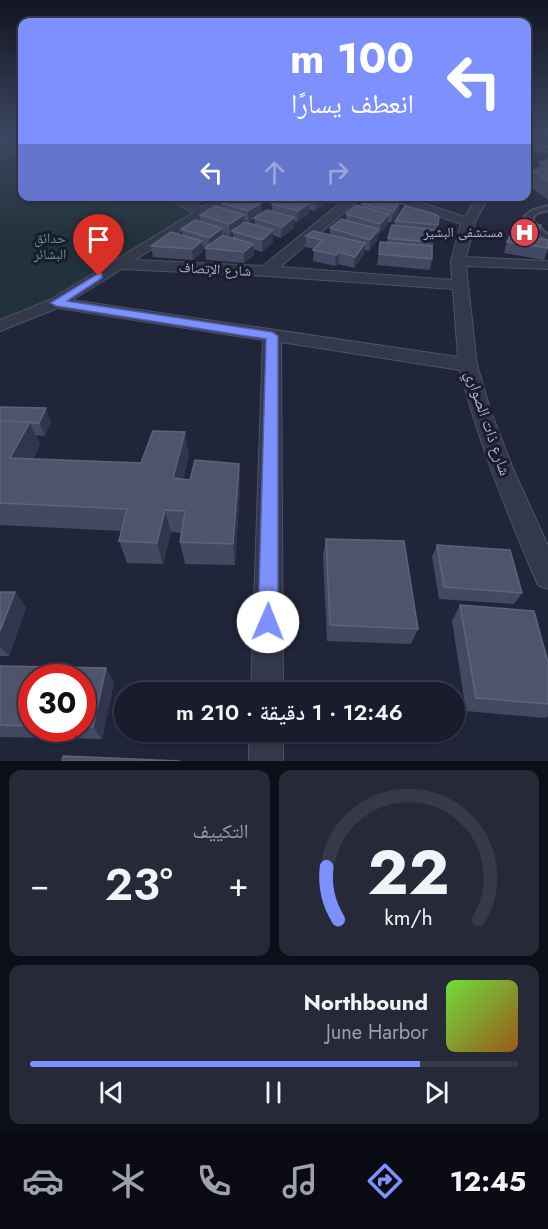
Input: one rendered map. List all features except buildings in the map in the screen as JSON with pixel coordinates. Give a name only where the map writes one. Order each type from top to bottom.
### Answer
[{"type":"street","points":[[180,201],[202,212]]},
{"type":"street","points":[[0,326],[56,303],[221,201]]},
{"type":"street","name":"شارع الإتصاف","points":[[118,264],[267,271],[351,201]]},
{"type":"street","points":[[403,201],[468,222]]},
{"type":"street","name":"شارع ذات الصواري","points":[[480,201],[468,222],[458,261],[468,365],[481,412],[502,469],[548,576]]},
{"type":"street","points":[[458,261],[548,265]]},
{"type":"street","points":[[267,271],[460,285]]},
{"type":"street","points":[[56,303],[468,365]]},
{"type":"street","points":[[267,682],[272,336]]},
{"type":"street","points":[[266,742],[266,761]]},
{"type":"lane","points":[[547,237],[529,223],[529,216],[548,208]]},
{"type":"green space","name":"حدائق البشائر","points":[[0,171],[18,171],[18,201],[188,201],[207,210],[51,300],[0,321]]},
{"type":"place","name":"مستشفى البشير","points":[[524,232]]},
{"type":"route","points":[[99,276],[56,303],[272,336],[268,622]]}]
